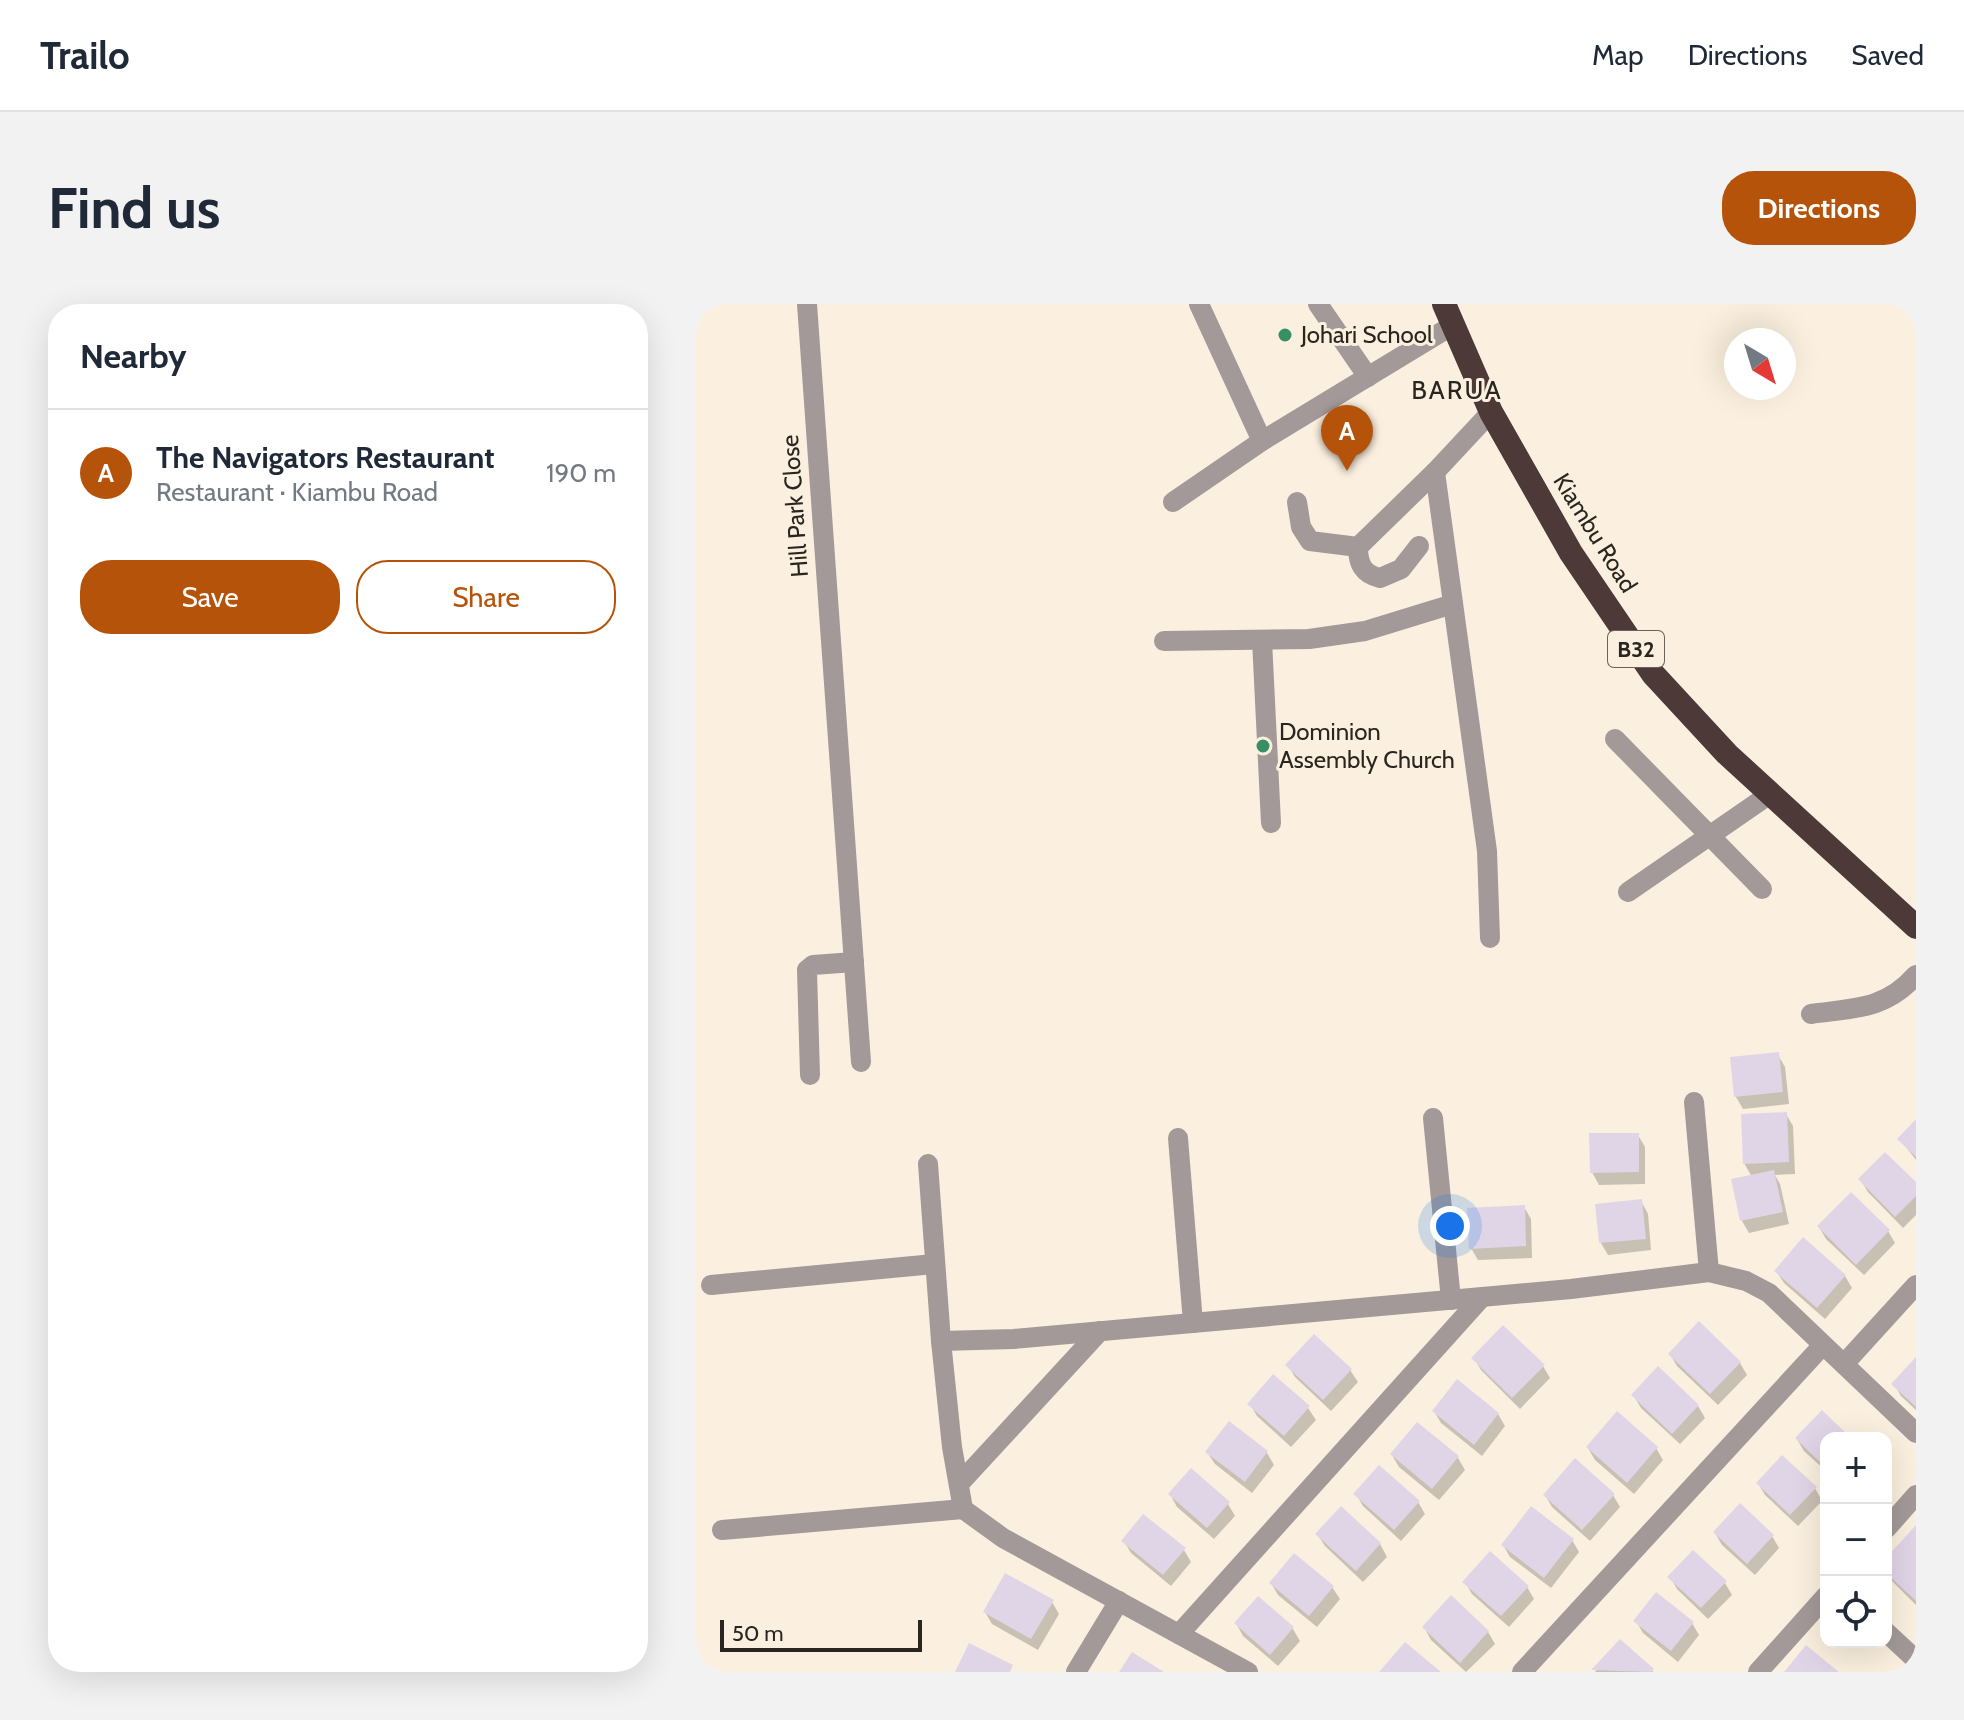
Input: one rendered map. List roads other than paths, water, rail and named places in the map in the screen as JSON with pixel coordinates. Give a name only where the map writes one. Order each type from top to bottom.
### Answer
[{"type":"highway","name":"Kiambu Road","points":[[1449,314],[1491,412],[1571,553],[1653,674],[1727,754],[1916,927]]},
{"type":"street","name":"Hill Park Close","points":[[807,304],[861,1062]]},
{"type":"street","points":[[1199,304],[1262,441]]},
{"type":"street","points":[[1318,304],[1368,377]]},
{"type":"street","points":[[1173,502],[1262,441],[1368,377],[1449,314]]},
{"type":"street","points":[[1358,547],[1491,412]]},
{"type":"street","points":[[1435,472],[1487,851],[1490,938]]},
{"type":"street","points":[[1297,502],[1301,527],[1310,541],[1358,547]]},
{"type":"street","points":[[1358,547],[1364,570],[1380,578],[1401,569],[1419,546]]},
{"type":"street","points":[[1164,641],[1309,639],[1365,631],[1453,604]]},
{"type":"street","points":[[1262,640],[1271,823]]},
{"type":"street","points":[[1615,739],[1762,889]]},
{"type":"street","points":[[1628,892],[1770,794]]},
{"type":"street","points":[[810,1075],[807,970],[813,965],[854,962]]},
{"type":"street","points":[[1811,1014],[1872,1006],[1898,993],[1916,975]]},
{"type":"street","points":[[1694,1102],[1709,1272]]},
{"type":"street","points":[[1433,1118],[1451,1300]]},
{"type":"street","points":[[1178,1138],[1193,1323]]},
{"type":"street","points":[[928,1164],[941,1341],[963,1509]]},
{"type":"street","points":[[711,1285],[934,1264]]},
{"type":"street","points":[[941,1341],[1014,1339],[1451,1300],[1709,1272],[1746,1281],[1769,1293],[1916,1433]]},
{"type":"street","points":[[1844,1364],[1916,1285]]},
{"type":"street","points":[[1179,1634],[1482,1297]]},
{"type":"street","points":[[959,1484],[1100,1331]]},
{"type":"street","points":[[1522,1672],[1823,1345]]},
{"type":"street","points":[[1892,1522],[1916,1495]]},
{"type":"street","points":[[722,1530],[963,1509],[1003,1538],[1248,1672]]},
{"type":"street","points":[[1076,1672],[1119,1601]]},
{"type":"street","points":[[1758,1672],[1820,1603]]},
{"type":"street","points":[[1892,1638],[1916,1660]]},
{"type":"place","name":"Johari School","points":[[1285,335]]},
{"type":"place","name":"The Navigators Restaurant","points":[[1347,471]]},
{"type":"place","name":"Dominion Assembly Church","points":[[1263,746]]},
{"type":"district","name":"BARUA","points":[[1457,390]]}]
